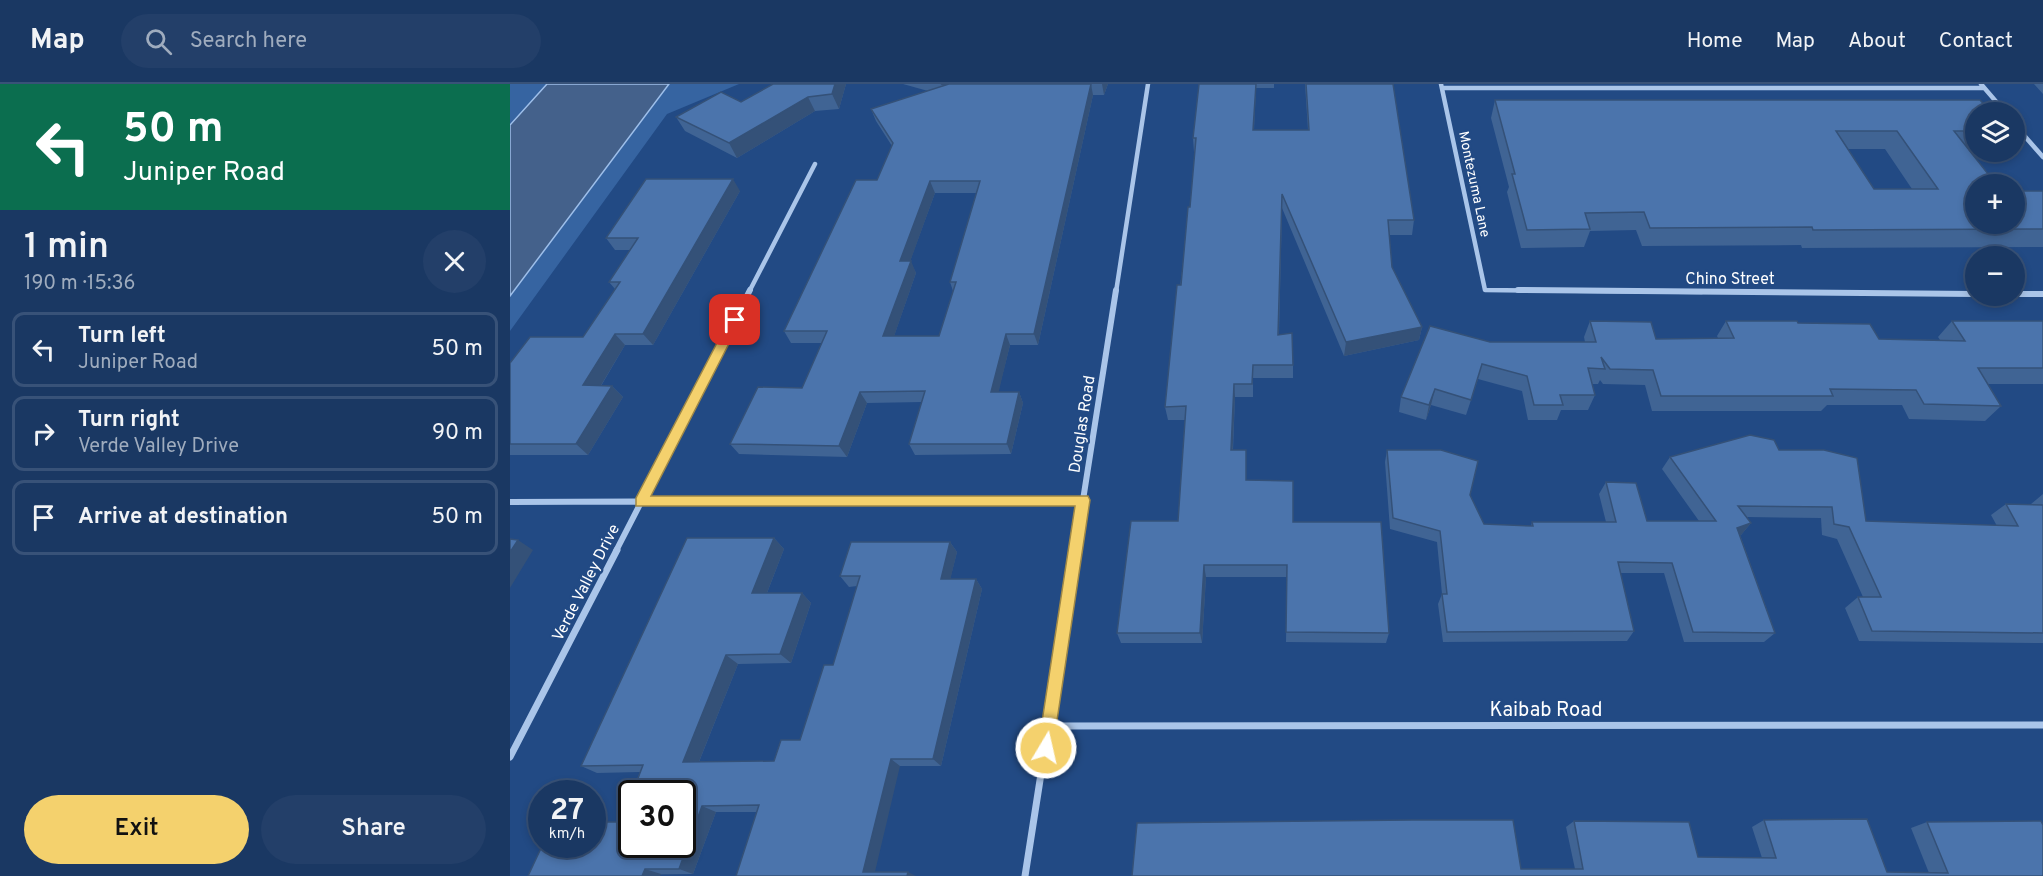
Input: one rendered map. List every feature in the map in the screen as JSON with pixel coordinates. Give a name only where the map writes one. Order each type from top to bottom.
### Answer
[{"type":"street","name":"Douglas Road","points":[[1025,876],[1148,84]]},
{"type":"street","points":[[1441,86],[1982,86],[1996,102]]},
{"type":"street","name":"Montezuma Lane","points":[[1441,86],[1485,290]]},
{"type":"street","points":[[2025,137],[2043,157]]},
{"type":"street","name":"Verde Valley Drive","points":[[510,757],[815,164]]},
{"type":"street","name":"Chino Street","points":[[1485,290],[1965,294]]},
{"type":"street","points":[[2025,294],[2043,294]]},
{"type":"street","points":[[510,502],[1083,500]]},
{"type":"street","name":"Kaibab Road","points":[[1050,726],[2043,725]]},
{"type":"shaded area","points":[[510,84],[739,84],[667,114],[510,331]]},
{"type":"shaded area","points":[[547,84],[669,84],[510,296],[510,125]]},
{"type":"building","points":[[773,84],[835,84],[832,94],[808,97],[729,143],[676,117],[721,92],[741,102]]},
{"type":"building","points":[[941,84],[1091,84],[1034,334],[1006,334],[991,392],[1019,392],[1007,444],[909,444],[925,391],[860,392],[839,446],[730,444],[758,387],[802,388],[827,331],[784,331],[856,180],[877,180],[893,143],[871,109],[946,85]],"holes":[[[930,181],[980,181],[950,282],[956,282],[939,336],[883,336],[911,261],[900,261]]]},
{"type":"building","points":[[1199,84],[1256,84],[1253,130],[1309,130],[1306,84],[1393,84],[1414,220],[1388,220],[1392,267],[1422,327],[1346,342],[1282,194],[1278,335],[1292,333],[1293,365],[1253,365],[1252,384],[1234,384],[1231,450],[1246,450],[1246,480],[1293,481],[1293,522],[1381,522],[1389,633],[1286,632],[1287,565],[1204,565],[1200,633],[1117,633],[1131,521],[1178,521],[1186,406],[1165,407],[1177,285],[1181,285],[1188,207],[1190,207],[1196,138],[1193,138]]},
{"type":"building","points":[[1495,100],[1980,100],[1982,102],[1965,102],[1965,131],[1954,131],[1965,145],[1965,162],[1979,162],[1988,174],[1965,174],[1965,229],[1650,228],[1644,212],[1585,213],[1590,229],[1527,230],[1512,174],[1515,174]],"holes":[[[1836,131],[1897,131],[1938,189],[1874,189]]]},
{"type":"building","points":[[646,179],[733,179],[643,334],[615,334],[583,385],[612,386],[576,444],[510,444],[510,363],[530,337],[583,337],[620,282],[609,282],[638,238],[606,238]]},
{"type":"building","points":[[2025,191],[2043,191],[2043,229],[2025,229]]},
{"type":"building","points":[[1590,321],[1651,322],[1656,339],[1734,338],[1726,321],[1797,321],[1798,323],[1870,324],[1879,339],[1965,341],[1952,321],[2043,321],[2043,368],[1978,368],[2001,406],[1924,404],[1916,390],[1830,389],[1833,396],[1661,396],[1653,370],[1610,369],[1601,357],[1605,369],[1588,368],[1595,395],[1560,395],[1563,405],[1534,405],[1527,376],[1482,364],[1471,400],[1435,389],[1429,405],[1401,397],[1430,326],[1490,342],[1596,342]]},
{"type":"building","points":[[1750,435],[1774,440],[1779,450],[1824,450],[1857,458],[1866,521],[2018,526],[2006,504],[2043,505],[2043,633],[1872,631],[1858,597],[1881,597],[1849,527],[1834,524],[1832,507],[1738,506],[1751,523],[1737,528],[1775,633],[1693,632],[1672,563],[1618,562],[1634,631],[1447,632],[1442,594],[1447,594],[1440,531],[1393,518],[1387,450],[1441,450],[1478,461],[1470,495],[1484,524],[1533,526],[1532,522],[1616,522],[1606,482],[1636,483],[1647,521],[1716,521],[1670,457]]},
{"type":"building","points":[[687,538],[774,538],[752,593],[802,593],[780,654],[726,655],[683,762],[774,761],[781,740],[800,740],[824,665],[833,665],[860,576],[840,576],[851,542],[950,542],[941,579],[976,579],[933,759],[891,759],[863,872],[908,872],[907,876],[736,876],[759,805],[702,806],[696,822],[696,780],[637,780],[643,765],[581,766]]},
{"type":"building","points":[[510,539],[518,540],[510,552]]},
{"type":"building","points":[[1867,819],[1887,872],[1948,873],[1927,822],[2041,821],[2043,825],[2043,876],[1132,876],[1137,823],[1513,820],[1521,869],[1583,869],[1574,821],[1689,822],[1698,857],[1776,858],[1764,820]]},
{"type":"building","points":[[606,822],[618,822],[618,858],[683,858],[679,869],[645,869],[642,876],[528,876],[536,858],[606,858]]},
{"type":"route","points":[[735,320],[641,502],[1083,500],[1046,748]]}]
